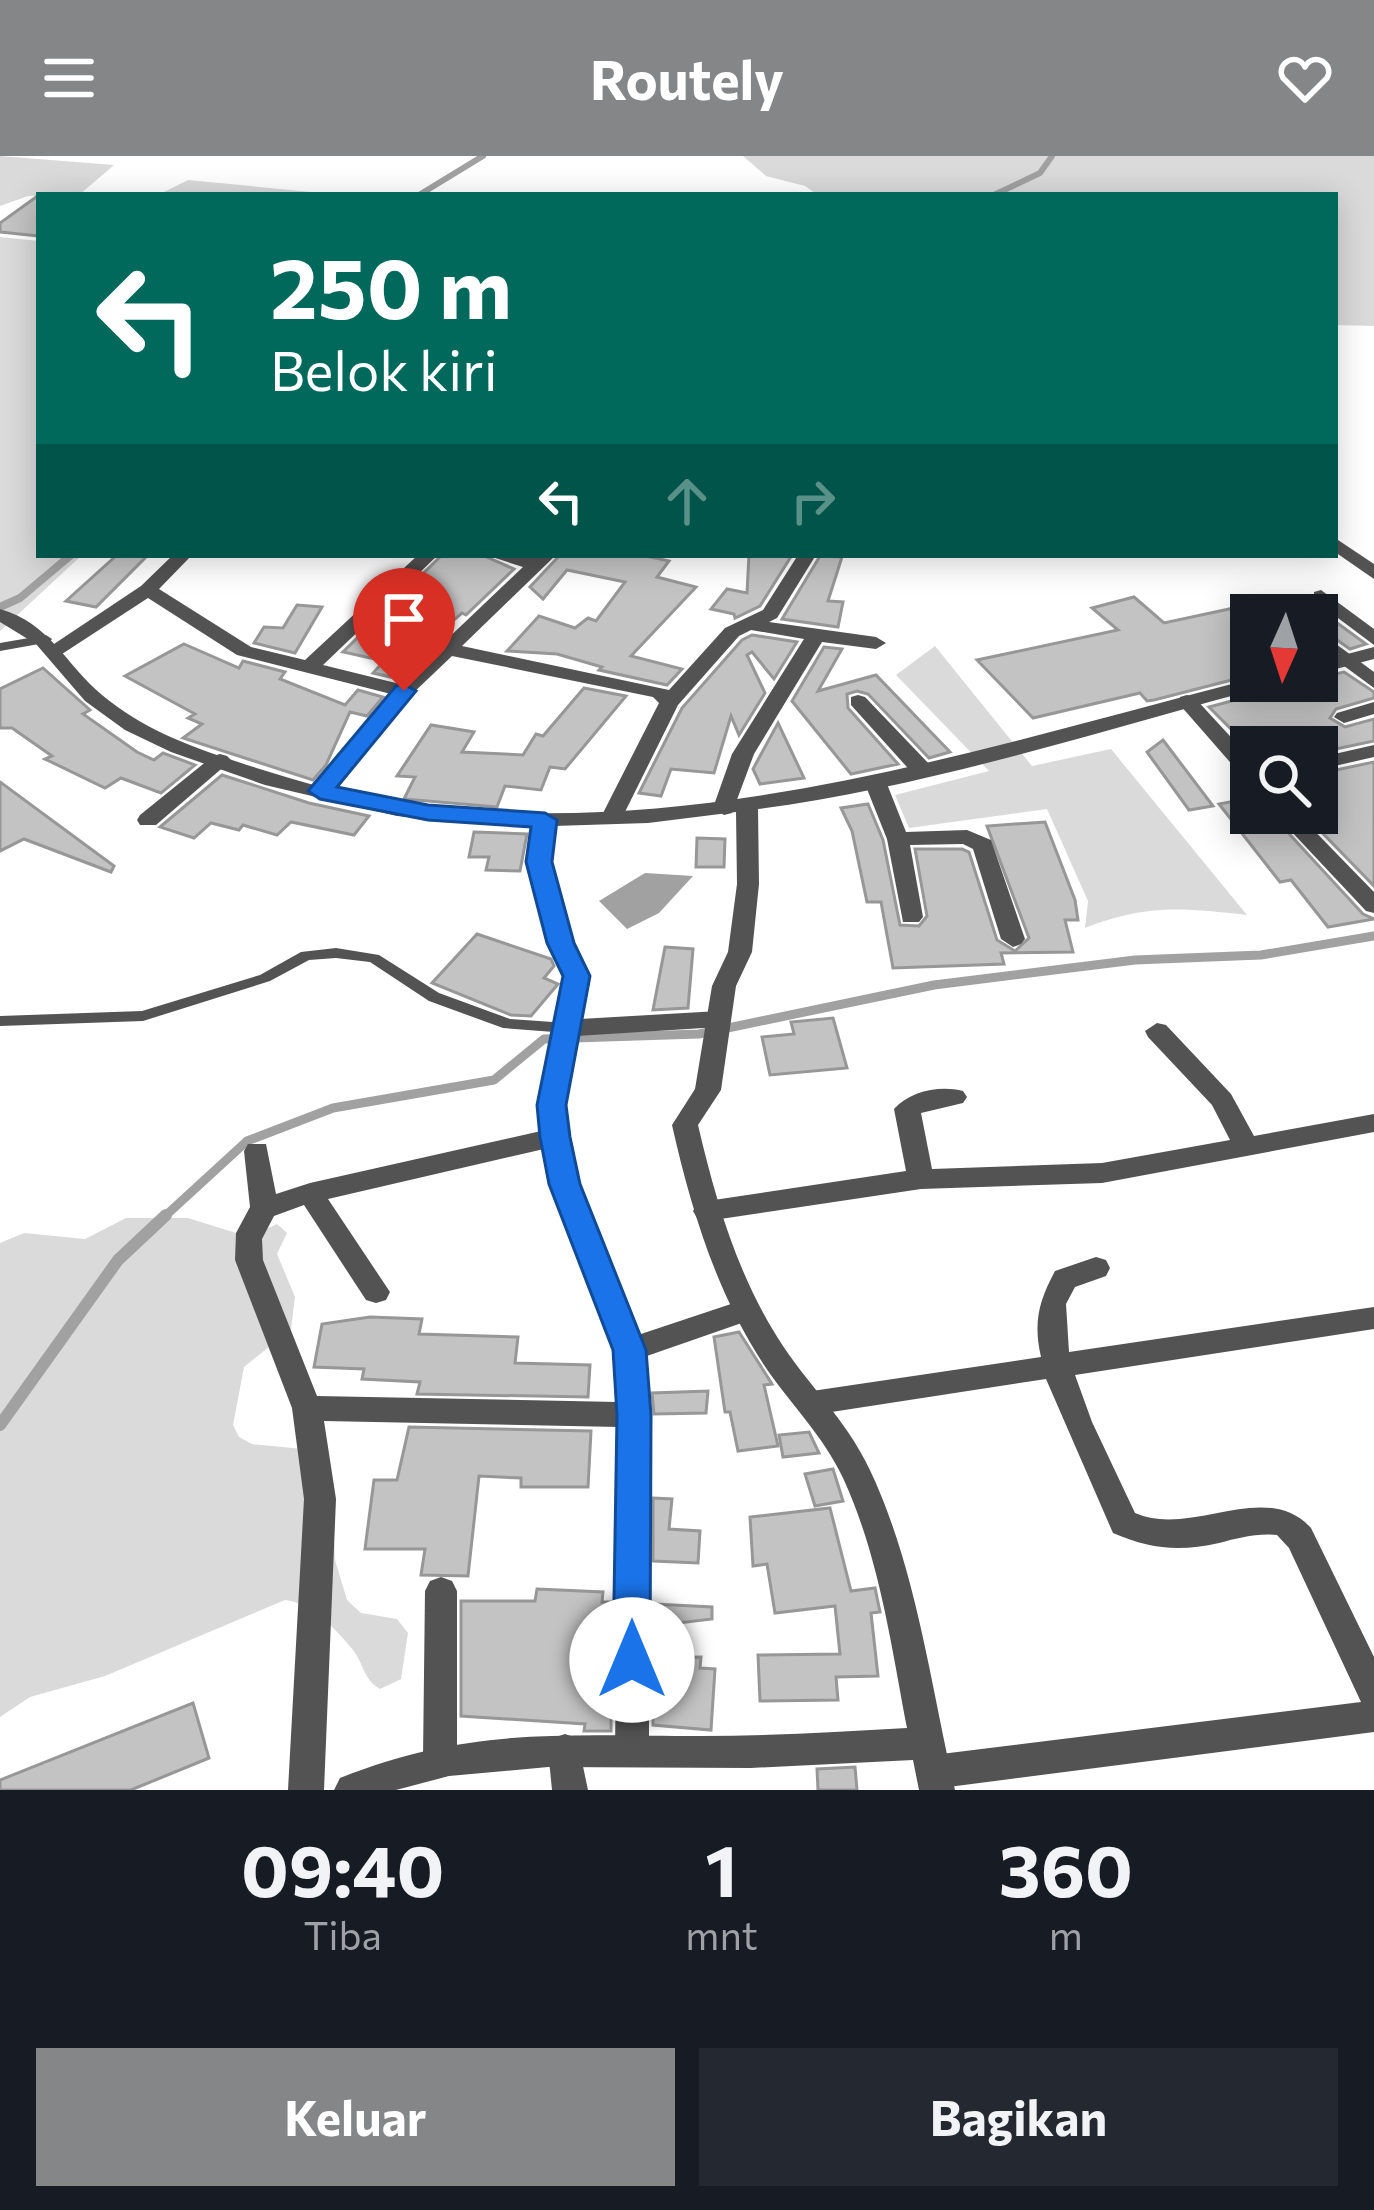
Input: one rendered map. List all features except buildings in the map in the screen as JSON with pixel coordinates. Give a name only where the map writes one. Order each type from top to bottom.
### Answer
[{"type":"street","points":[[1338,545],[1374,573]]},
{"type":"street","points":[[50,645],[148,590],[180,558]]},
{"type":"street","points":[[308,668],[426,558]]},
{"type":"street","points":[[613,817],[669,703],[732,632],[770,614],[805,558]]},
{"type":"street","points":[[320,791],[404,691],[542,560]]},
{"type":"street","points":[[148,590],[244,652],[404,691]]},
{"type":"street","points":[[1338,610],[1374,639]]},
{"type":"street","points":[[0,615],[33,627],[90,696],[158,738],[320,791],[428,813],[545,820],[736,807],[876,784],[1230,690]]},
{"type":"street","points":[[753,625],[876,644]]},
{"type":"street","points":[[816,635],[743,754],[736,807],[746,917],[708,1090],[685,1125],[707,1211],[746,1310],[794,1385],[839,1438],[874,1524],[897,1602],[932,1768]]},
{"type":"street","points":[[448,649],[660,692],[669,703]]},
{"type":"street","points":[[1338,663],[1374,653]]},
{"type":"street","points":[[1338,654],[1374,682]]},
{"type":"street","points":[[858,701],[923,771]]},
{"type":"street","points":[[1187,701],[1230,749]]},
{"type":"street","points":[[1344,717],[1374,708]]},
{"type":"street","points":[[1338,761],[1371,756]]},
{"type":"street","points":[[148,820],[220,760]]},
{"type":"street","points":[[876,784],[898,839],[911,917]]},
{"type":"street","points":[[545,820],[539,862],[560,943],[576,976],[551,1105],[555,1137],[565,1184],[629,1350],[634,1415],[632,1751]]},
{"type":"street","points":[[1305,834],[1374,906]]},
{"type":"street","points":[[898,839],[967,837],[983,845],[1013,939]]},
{"type":"street","points":[[566,1036],[635,1028],[719,1028]]},
{"type":"street","points":[[1157,1031],[1222,1100],[1247,1149]]},
{"type":"street","points":[[921,1179],[907,1108],[925,1100],[954,1097]]},
{"type":"street","points":[[707,1211],[921,1179],[1102,1173],[1374,1123]]},
{"type":"street","points":[[305,1790],[320,1499],[307,1408],[249,1260],[246,1246],[251,1226],[264,1209],[310,1193],[555,1137]]},
{"type":"street","points":[[257,1151],[264,1209]]},
{"type":"street","points":[[310,1193],[376,1292]]},
{"type":"street","points":[[1096,1268],[1077,1270],[1058,1282],[1051,1300],[1055,1364],[1124,1523],[1162,1537],[1267,1521],[1285,1523],[1300,1538],[1374,1693]]},
{"type":"street","points":[[629,1350],[746,1310]]},
{"type":"street","points":[[812,1403],[1374,1318]]},
{"type":"street","points":[[307,1408],[634,1415]]},
{"type":"street","points":[[440,1758],[441,1591]]},
{"type":"street","points":[[352,1790],[395,1770],[440,1758],[565,1750],[751,1752],[932,1768],[1374,1716]]},
{"type":"street","points":[[565,1750],[571,1790]]},
{"type":"lane","points":[[0,647],[50,645]]},
{"type":"lane","points":[[0,1021],[143,1016],[265,977],[306,955],[336,953],[374,958],[434,997],[508,1024],[566,1036]]},
{"type":"shaded area","points":[[0,156],[114,165],[82,192],[36,192],[0,206]]},
{"type":"shaded area","points":[[743,156],[1374,156],[1374,326],[1338,325],[1338,192],[814,192],[766,176]]},
{"type":"shaded area","points":[[188,180],[311,192],[164,192]]},
{"type":"shaded area","points":[[0,237],[36,241],[36,558],[79,558],[0,631]]},
{"type":"shaded area","points":[[935,646],[1032,766],[1111,749],[1247,915],[1165,910],[1085,928],[1088,901],[1047,809],[909,828],[895,795],[989,771],[896,675]]},
{"type":"shaded area","points":[[645,873],[693,876],[659,913],[627,929],[599,901]]},
{"type":"shaded area","points":[[126,1218],[188,1218],[249,1237],[277,1224],[287,1233],[277,1254],[295,1297],[291,1329],[244,1367],[233,1425],[239,1437],[252,1444],[303,1449],[332,1494],[335,1560],[347,1600],[361,1613],[397,1619],[408,1633],[401,1679],[380,1689],[331,1626],[313,1611],[285,1600],[105,1676],[30,1697],[0,1717],[0,1243],[24,1233],[85,1239]]},
{"type":"waterway","points":[[424,192],[483,156]]},
{"type":"waterway","points":[[1000,192],[1040,173],[1052,156]]},
{"type":"waterway","points":[[0,607],[20,598],[67,558]]},
{"type":"waterway","points":[[163,1218],[247,1141],[333,1108],[494,1080],[544,1039],[699,1034],[934,985],[1135,960],[1261,955],[1374,936]]},
{"type":"waterway","points":[[0,1425],[118,1260],[166,1215]]},
{"type":"route","points":[[404,691],[320,791],[428,813],[545,820],[539,862],[560,943],[576,976],[551,1105],[555,1137],[565,1184],[629,1350],[634,1415],[632,1660]]}]
